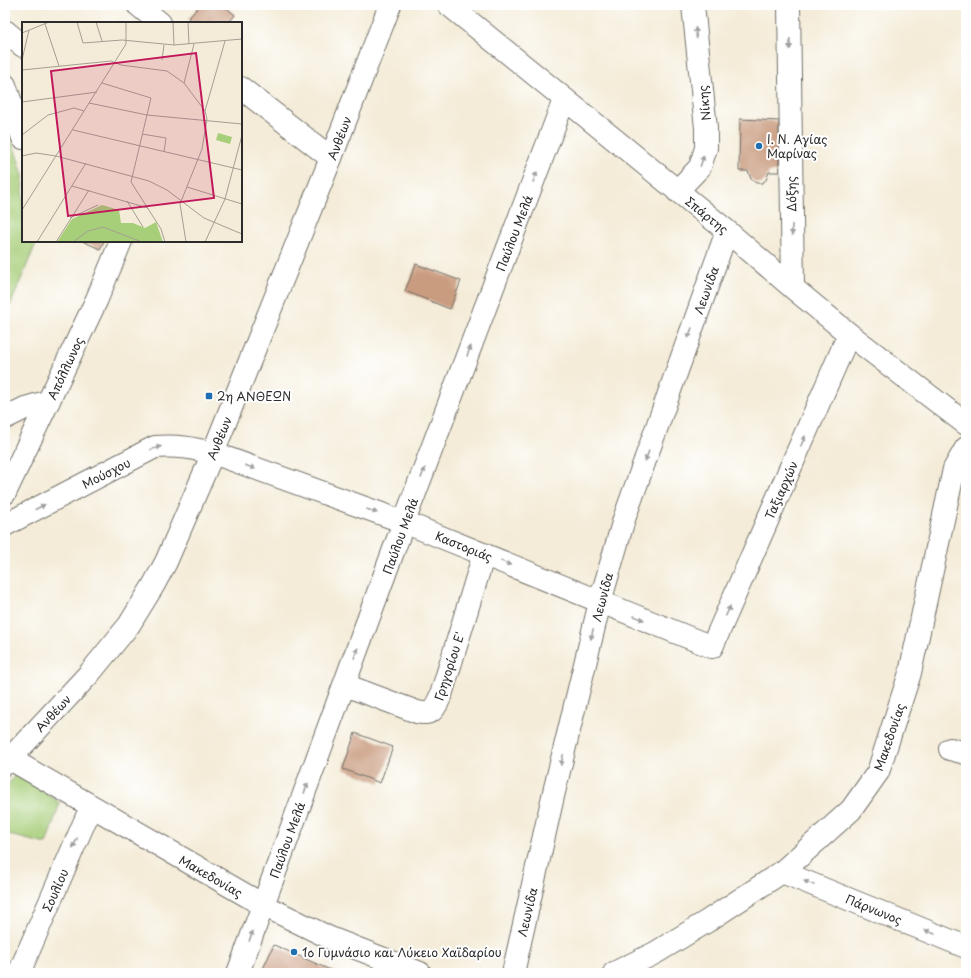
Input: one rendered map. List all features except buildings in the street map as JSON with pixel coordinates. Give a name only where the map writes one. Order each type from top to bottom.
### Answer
[{"type":"street","points":[[138,5],[159,22]]},
{"type":"street","name":"Ανθέων","points":[[7,760],[90,674],[129,625],[166,562],[213,453],[331,158],[390,5]]},
{"type":"street","name":"Σπάρτης","points":[[449,5],[727,231],[849,334],[966,424]]},
{"type":"street","name":"Νίκης","points":[[677,191],[700,167],[706,148],[706,128],[693,5]]},
{"type":"street","name":"Δόξης","points":[[789,5],[793,288]]},
{"type":"street","points":[[5,31],[22,45]]},
{"type":"street","points":[[5,85],[22,135]]},
{"type":"street","points":[[242,89],[331,158]]},
{"type":"street","name":"Παύλου Μελά","points":[[238,973],[404,522],[564,100]]},
{"type":"street","name":"Λεωνίδα","points":[[513,973],[554,792],[600,602],[624,519],[727,231]]},
{"type":"street","name":"Απόλλωνος","points":[[5,493],[97,299],[121,242]]},
{"type":"street","name":"Ταξιαρχών","points":[[712,647],[849,334]]},
{"type":"street","points":[[5,418],[25,408],[49,401]]},
{"type":"street","name":"Μούσχου","points":[[5,525],[155,447],[186,446],[213,453]]},
{"type":"street","name":"Μακεδονίας","points":[[614,973],[655,953],[706,922],[782,872],[851,810],[878,772],[910,673],[954,469],[966,448]]},
{"type":"street","name":"Καστοριάς","points":[[213,453],[404,522],[712,647]]},
{"type":"street","name":"Γρηγορίου Ε'","points":[[345,685],[417,712],[425,714],[431,712],[436,706],[441,694],[484,554]]},
{"type":"street","name":"Μακεδονίας","points":[[7,760],[263,905],[330,938],[420,973]]},
{"type":"street","name":"Σουλίου","points":[[18,973],[91,807]]},
{"type":"street","name":"Πάρνωνος","points":[[782,872],[966,947]]},
{"type":"green space","points":[[5,118],[22,172],[22,242],[37,242],[5,318]]},
{"type":"green space","points":[[17,772],[60,803],[46,844],[10,835],[5,830],[5,789]]},
{"type":"place","name":"Ι. Ν. Αγίας Μαρίνας","points":[[759,146]]},
{"type":"place","name":"2η ΑΝΘΕΩΝ","points":[[209,396]]},
{"type":"place","name":"1ο Γυμνάσιο και Λύκειο Χαϊδαρίου","points":[[294,952]]}]
